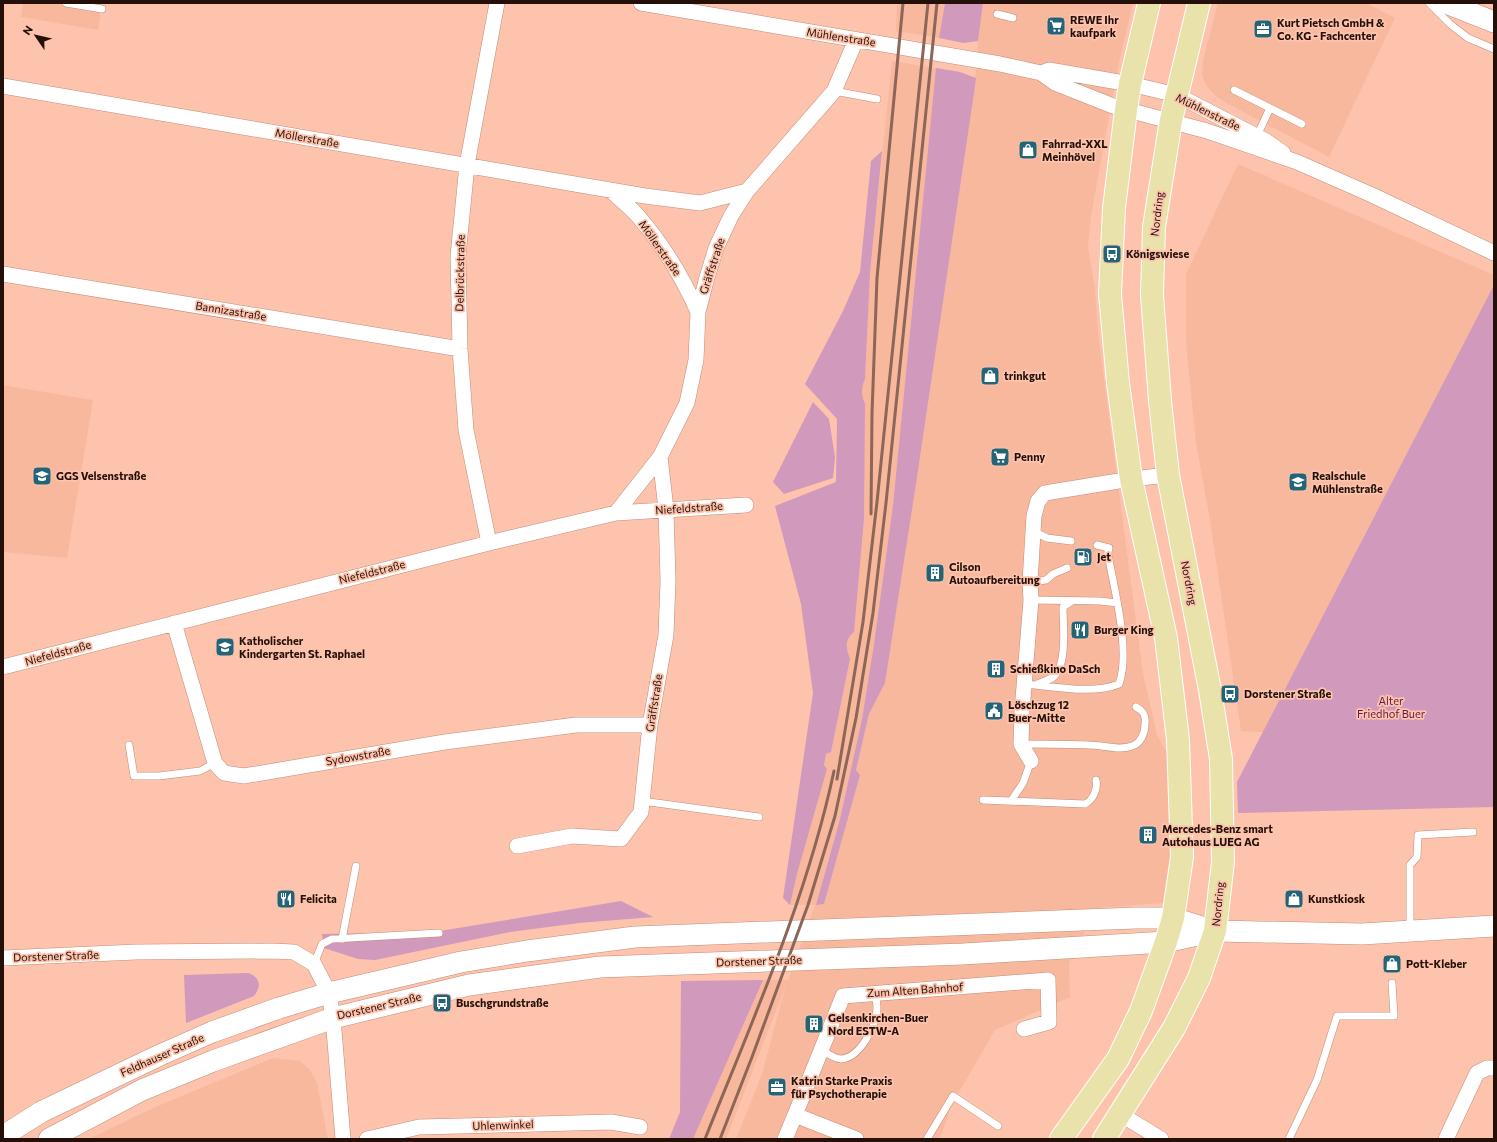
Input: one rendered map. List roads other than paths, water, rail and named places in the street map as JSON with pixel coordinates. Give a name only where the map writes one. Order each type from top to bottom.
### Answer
[{"type":"main road","points":[[1062,1139],[1118,1059],[1141,1011],[1173,918],[1182,857],[1178,740],[1166,638],[1132,479],[1118,383],[1110,294],[1114,208],[1126,110],[1130,84],[1149,3]]},
{"type":"main road","name":"Nordring","points":[[1104,1139],[1174,1028],[1199,978],[1215,931],[1223,862],[1221,759],[1210,690],[1168,475],[1160,401],[1152,295],[1154,227],[1171,120],[1199,3]]},
{"type":"main road","points":[[1446,3],[1494,22]]},
{"type":"main road","name":"Dorstener Straße","points":[[329,993],[461,962],[526,951],[635,937],[1173,918],[1215,931]]},
{"type":"main road","name":"Dorstener Straße","points":[[332,1018],[469,985],[600,967],[963,954],[1166,942],[1215,931],[1362,934],[1494,926]]},
{"type":"main road","name":"Feldhauser Straße","points":[[3,1136],[41,1112],[160,1055],[212,1032],[279,1008],[329,993]]},
{"type":"main road","points":[[49,1139],[142,1090],[213,1061],[332,1018]]},
{"type":"street","name":"Delbrückstraße","points":[[489,543],[466,430],[460,349],[458,256],[467,165],[497,3]]},
{"type":"street","name":"Mühlenstraße","points":[[641,3],[1041,73],[1055,83],[1126,110],[1171,120],[1297,162],[1372,195],[1494,253]]},
{"type":"street","name":"Gräffstraße","points":[[616,513],[660,457],[687,403],[696,360],[698,312],[716,248],[731,216],[747,192],[834,91],[856,40]]},
{"type":"street","name":"Mühlenstraße","points":[[1041,73],[1049,70],[1130,84],[1177,95],[1257,136],[1297,162]]},
{"type":"street","name":"Möllerstraße","points":[[3,86],[611,191],[700,203],[747,192]]},
{"type":"street","name":"Möllerstraße","points":[[611,191],[638,216],[663,249],[686,285],[698,312]]},
{"type":"street","name":"Bannizastraße","points":[[3,274],[460,349]]},
{"type":"street","name":"Gräffstraße","points":[[517,846],[572,836],[621,839],[641,812],[650,725],[666,635],[668,580],[666,509],[660,457]]},
{"type":"street","points":[[1030,761],[1021,744],[1029,684],[1030,582],[1034,516],[1038,501],[1045,492],[1168,475]]},
{"type":"street","name":"Niefeldstraße","points":[[3,667],[489,543],[616,513],[746,504]]},
{"type":"street","points":[[174,623],[215,763]]},
{"type":"street","name":"Sydowstraße","points":[[215,763],[224,772],[244,776],[445,742],[576,725],[650,725]]},
{"type":"street","name":"Dorstener Straße","points":[[3,958],[136,952],[294,952],[314,964],[329,993],[332,1018]]},
{"type":"street","name":"Zum Alten Bahnhof","points":[[786,1139],[843,996],[1048,980],[1049,1022],[1024,1029]]},
{"type":"street","points":[[332,1018],[342,1139]]},
{"type":"street","points":[[1446,1139],[1477,1073],[1487,1068],[1494,1068]]},
{"type":"street","points":[[1120,1114],[1161,1139]]},
{"type":"street","points":[[795,1115],[856,1139]]},
{"type":"street","name":"Uhlenwinkel","points":[[367,1139],[419,1127],[611,1122],[640,1127]]},
{"type":"lane","points":[[66,3],[102,9]]},
{"type":"lane","points":[[1429,3],[1450,24],[1468,38],[1494,49]]},
{"type":"lane","points":[[997,14],[1013,18]]},
{"type":"lane","points":[[1234,90],[1302,124]]},
{"type":"lane","points":[[834,91],[877,99]]},
{"type":"lane","points":[[1257,136],[1270,108]]},
{"type":"lane","points":[[1033,531],[1047,538],[1071,541]]},
{"type":"lane","points":[[1029,684],[1074,689],[1109,688],[1119,684],[1123,673],[1122,632],[1108,556],[1109,548],[1097,545]]},
{"type":"lane","points":[[1030,582],[1046,580],[1053,574],[1067,568]]},
{"type":"lane","points":[[1031,600],[1117,603]]},
{"type":"lane","points":[[1029,684],[1053,677],[1060,666],[1064,651],[1063,607],[1072,601]]},
{"type":"lane","points":[[1021,744],[1091,745],[1122,748],[1133,746],[1142,739],[1146,716],[1141,709],[1136,707]]},
{"type":"lane","points":[[129,745],[134,776],[200,771],[215,763]]},
{"type":"lane","points":[[1011,802],[1023,783],[1030,761]]},
{"type":"lane","points":[[982,800],[1085,804],[1090,801],[1095,793],[1097,784],[1096,780]]},
{"type":"lane","points":[[642,801],[759,817]]},
{"type":"lane","points":[[1410,931],[1410,865],[1417,857],[1418,835],[1473,832]]},
{"type":"lane","points":[[342,939],[356,866]]},
{"type":"lane","points":[[314,964],[322,944],[332,939],[439,933]]},
{"type":"lane","points":[[1289,1139],[1317,1080],[1337,1016],[1394,1016],[1392,983]]},
{"type":"lane","points":[[821,1050],[840,1059],[849,1057],[859,1051],[871,1031],[877,1010],[875,993]]},
{"type":"lane","points":[[927,1139],[953,1096],[998,1126]]},
{"type":"railway","points":[[871,514],[872,413],[877,278],[903,3]]},
{"type":"railway","points":[[837,779],[863,622],[877,502],[928,3]]},
{"type":"railway","points":[[720,1139],[808,905],[835,816],[856,718],[873,613],[886,503],[937,3]]},
{"type":"railway","points":[[705,1139],[760,1003],[794,912],[823,818],[834,771]]},
{"type":"place","name":"REWE Ihr kaufpark","points":[[1056,26]]},
{"type":"place","name":"Kurt Pietsch GmbH & Co. KG - Fachcenter","points":[[1263,29]]},
{"type":"place","name":"Fahrrad-XXL Meinhövel","points":[[1028,150]]},
{"type":"place","name":"Königswiese","points":[[1112,254]]},
{"type":"place","name":"trinkgut","points":[[990,376]]},
{"type":"place","name":"Penny","points":[[1000,457]]},
{"type":"place","name":"GGS Velsenstraße","points":[[42,476]]},
{"type":"place","name":"Realschule Mühlenstraße","points":[[1298,482]]},
{"type":"place","name":"Jet","points":[[1083,557]]},
{"type":"place","name":"Cilson Autoaufbereitung","points":[[935,573]]},
{"type":"place","name":"Burger King","points":[[1080,630]]},
{"type":"place","name":"Katholischer Kindergarten St. Raphael","points":[[225,647]]},
{"type":"place","name":"Schießkino DaSch","points":[[996,669]]},
{"type":"place","name":"Dorstener Straße","points":[[1230,694]]},
{"type":"place","name":"Löschzug 12 Buer-Mitte","points":[[994,711]]},
{"type":"place","name":"Mercedes-Benz smart Autohaus LUEG AG","points":[[1148,835]]},
{"type":"place","name":"Felicita","points":[[286,899]]},
{"type":"place","name":"Kunstkiosk","points":[[1294,899]]},
{"type":"place","name":"Pott-Kleber","points":[[1392,964]]},
{"type":"place","name":"Buschgrundstraße","points":[[442,1003]]},
{"type":"place","name":"Gelsenkirchen-Buer Nord ESTW-A","points":[[814,1024]]},
{"type":"place","name":"Katrin Starke Praxis für Psychotherapie","points":[[777,1087]]},
{"type":"park label","name":"Alter Friedhof Buer","points":[[1391,707]]}]
